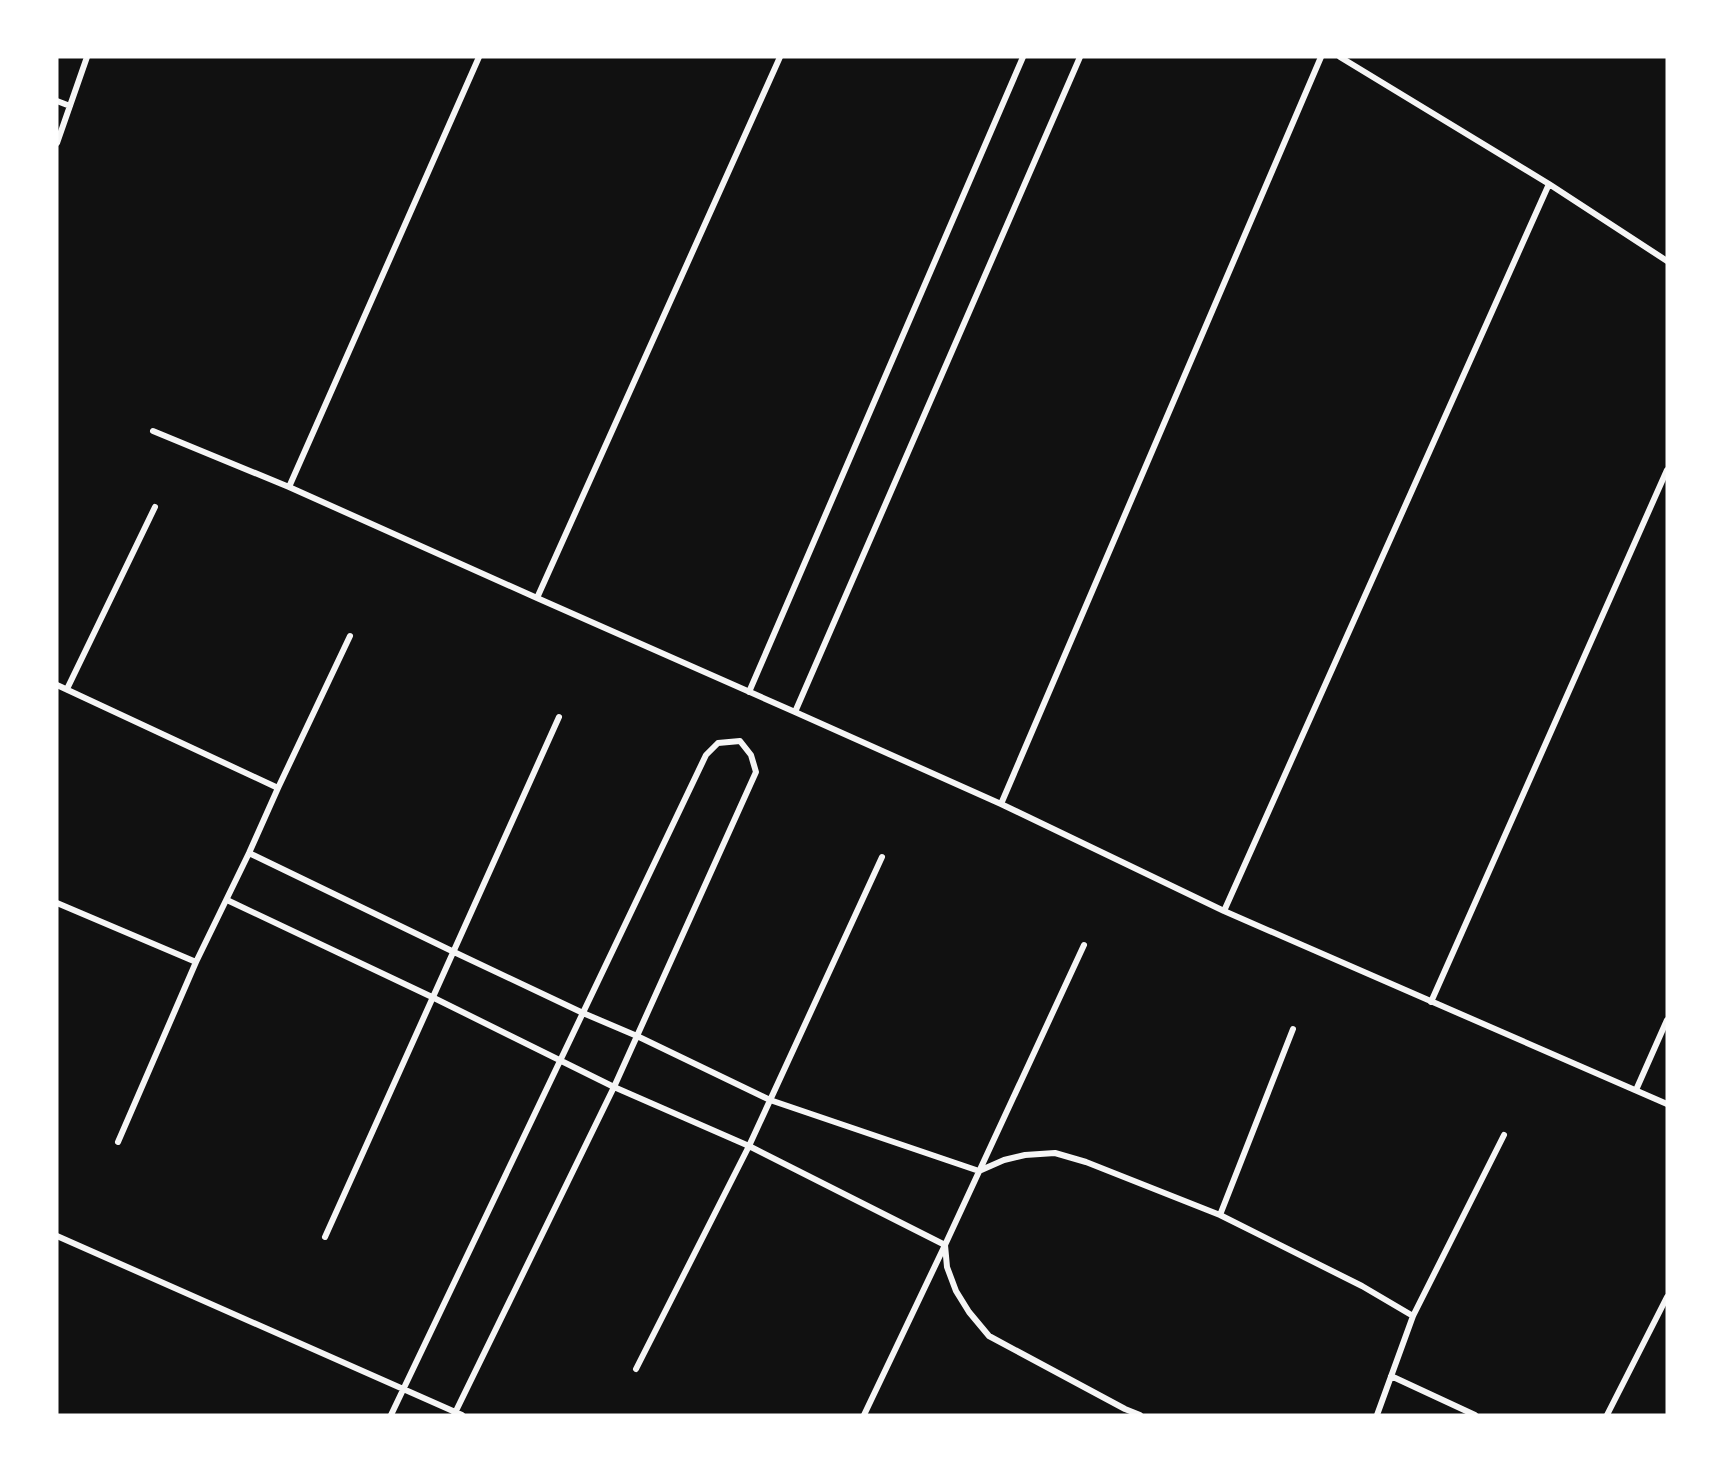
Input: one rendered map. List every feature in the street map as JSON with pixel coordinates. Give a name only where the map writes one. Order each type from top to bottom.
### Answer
[{"type":"street","points":[[57,143],[87,57]]},
{"type":"street","points":[[289,487],[479,57]]},
{"type":"street","points":[[537,598],[780,57]]},
{"type":"street","points":[[749,692],[1023,57]]},
{"type":"street","points":[[795,712],[1080,57]]},
{"type":"street","points":[[1001,804],[1321,57]]},
{"type":"street","points":[[1340,57],[1549,184],[1667,261]]},
{"type":"street","points":[[57,101],[70,106]]},
{"type":"street","points":[[1224,911],[1549,184]]},
{"type":"street","points":[[153,431],[289,487],[1001,804],[1224,911],[1667,1104]]},
{"type":"street","points":[[1431,1002],[1667,470]]},
{"type":"street","points":[[66,689],[155,507]]},
{"type":"street","points":[[118,1142],[196,962],[350,636]]},
{"type":"street","points":[[57,685],[278,788]]},
{"type":"street","points":[[325,1237],[559,717]]},
{"type":"street","points":[[57,1236],[402,1390],[457,1414],[615,1087],[756,772],[751,755],[740,741],[718,743],[706,755],[561,1061],[402,1390],[391,1415]]},
{"type":"street","points":[[249,853],[770,1100],[979,1171],[1025,1155],[1054,1153],[1086,1161],[1220,1215],[1362,1286],[1413,1316]]},
{"type":"street","points":[[636,1369],[749,1146],[882,857]]},
{"type":"street","points":[[227,900],[615,1087],[749,1146],[945,1245]]},
{"type":"street","points":[[57,903],[196,962]]},
{"type":"street","points":[[864,1415],[1084,945]]},
{"type":"street","points":[[1636,1090],[1667,1020]]},
{"type":"street","points":[[1220,1215],[1293,1029]]},
{"type":"street","points":[[1377,1415],[1413,1316],[1504,1135]]},
{"type":"street","points":[[945,1245],[947,1267],[956,1291],[969,1312],[989,1336],[1123,1412],[1140,1415]]},
{"type":"street","points":[[1607,1415],[1667,1297]]},
{"type":"street","points":[[1391,1376],[1475,1415]]}]
